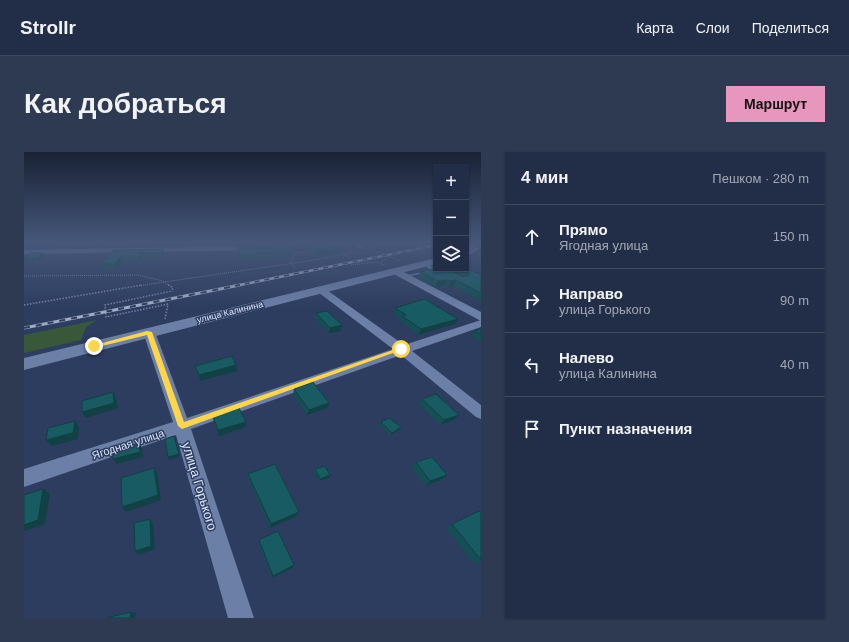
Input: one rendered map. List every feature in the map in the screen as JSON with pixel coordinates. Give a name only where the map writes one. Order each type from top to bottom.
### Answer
[{"type":"main road","name":"улица Калинина","points":[[24,364],[321,290],[401,274],[422,265]]},
{"type":"street","points":[[401,274],[481,317]]},
{"type":"street","points":[[321,290],[401,349],[481,413]]},
{"type":"street","name":"Ягодная улица","points":[[24,478],[182,426],[401,349],[481,323]]},
{"type":"street","name":"улица Горького","points":[[149,332],[182,426],[241,618]]},
{"type":"lane","points":[[401,274],[433,268]]},
{"type":"path","points":[[24,305],[163,281],[279,265]]},
{"type":"path","points":[[292,265],[295,268]]},
{"type":"path","points":[[24,276],[138,275],[163,281],[172,287],[173,292],[105,305],[106,317],[168,304],[167,302]]},
{"type":"green space","points":[[97,320],[86,327],[81,340],[24,353],[24,335]]},
{"type":"building","points":[[433,269],[433,272],[454,272],[463,277],[469,275],[467,272],[469,272],[469,269],[481,275],[481,293],[456,280],[438,281],[420,272]]},
{"type":"building","points":[[425,299],[458,319],[421,329],[402,316],[406,315],[395,308]]},
{"type":"building","points":[[327,311],[342,325],[330,328],[316,313]]},
{"type":"building","points":[[481,329],[481,334],[475,331]]},
{"type":"building","points":[[232,356],[236,365],[199,375],[195,366]]},
{"type":"building","points":[[313,382],[329,403],[309,410],[294,389]]},
{"type":"building","points":[[113,392],[114,403],[82,412],[82,401]]},
{"type":"building","points":[[436,394],[459,415],[444,420],[422,399]]},
{"type":"building","points":[[239,408],[246,422],[218,430],[213,417]]},
{"type":"building","points":[[389,418],[401,427],[392,433],[381,422]]},
{"type":"building","points":[[75,421],[73,433],[46,440],[48,428]]},
{"type":"building","points":[[174,436],[179,454],[168,457],[165,439]]},
{"type":"building","points":[[139,443],[140,452],[113,459],[113,451]]},
{"type":"building","points":[[432,457],[447,475],[430,481],[416,462]]},
{"type":"building","points":[[275,464],[299,512],[271,524],[248,474]]},
{"type":"building","points":[[325,466],[330,475],[320,479],[315,469]]},
{"type":"building","points":[[154,468],[158,495],[122,507],[121,478]]},
{"type":"building","points":[[43,489],[38,520],[24,525],[24,495]]},
{"type":"building","points":[[479,511],[481,513],[481,560],[452,524]]},
{"type":"building","points":[[150,519],[151,546],[135,551],[134,523]]},
{"type":"building","points":[[278,531],[294,565],[273,576],[259,540]]},
{"type":"building","points":[[131,612],[130,618],[106,618]]},
{"type":"railway","points":[[236,286],[339,265]]},
{"type":"railway","points":[[236,286],[240,285]]},
{"type":"railway","points":[[24,328],[236,286]]},
{"type":"route","points":[[94,346],[149,332],[151,342],[182,426],[401,349]]}]
